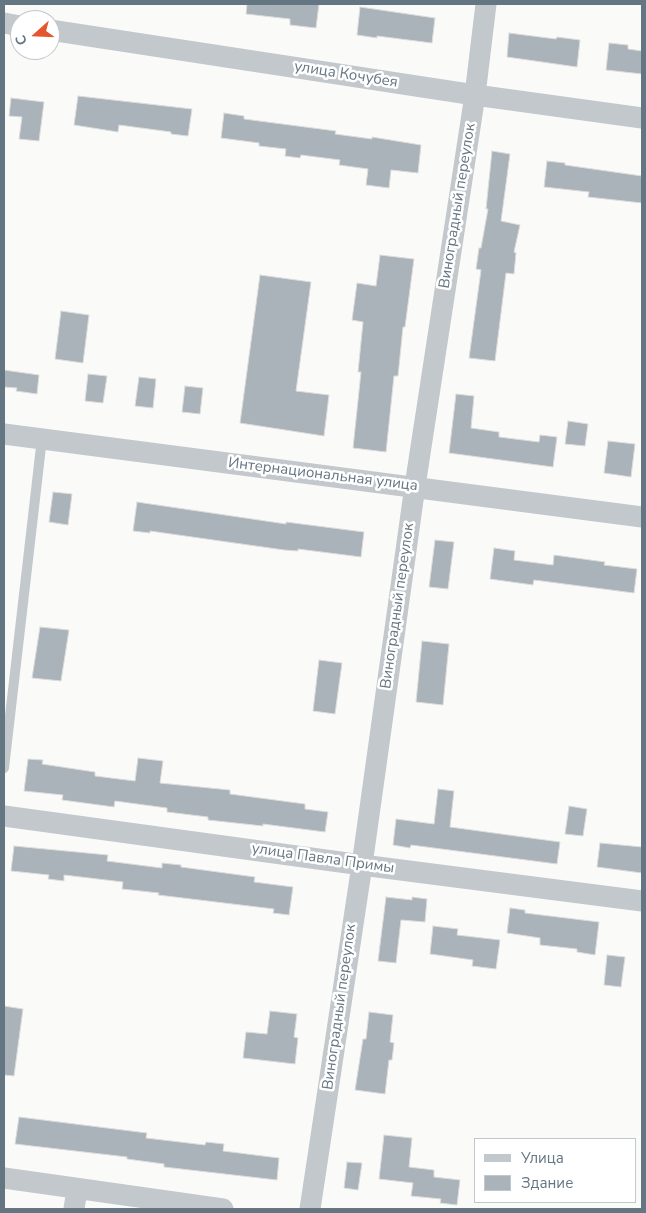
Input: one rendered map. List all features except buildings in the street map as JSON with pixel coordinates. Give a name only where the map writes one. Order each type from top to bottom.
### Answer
[{"type":"street","name":"Виноградный переулок","points":[[310,1209],[362,865],[415,486],[475,95],[486,4]]},
{"type":"street","name":"улица Кочубея","points":[[60,32],[475,95],[642,118]]},
{"type":"street","name":"Интернациональная улица","points":[[4,434],[642,517]]},
{"type":"street","name":"улица Павла Примы","points":[[4,816],[642,901]]},
{"type":"street","points":[[4,1178],[76,1199],[223,1209]]},
{"type":"lane","points":[[4,768],[42,438]]}]
